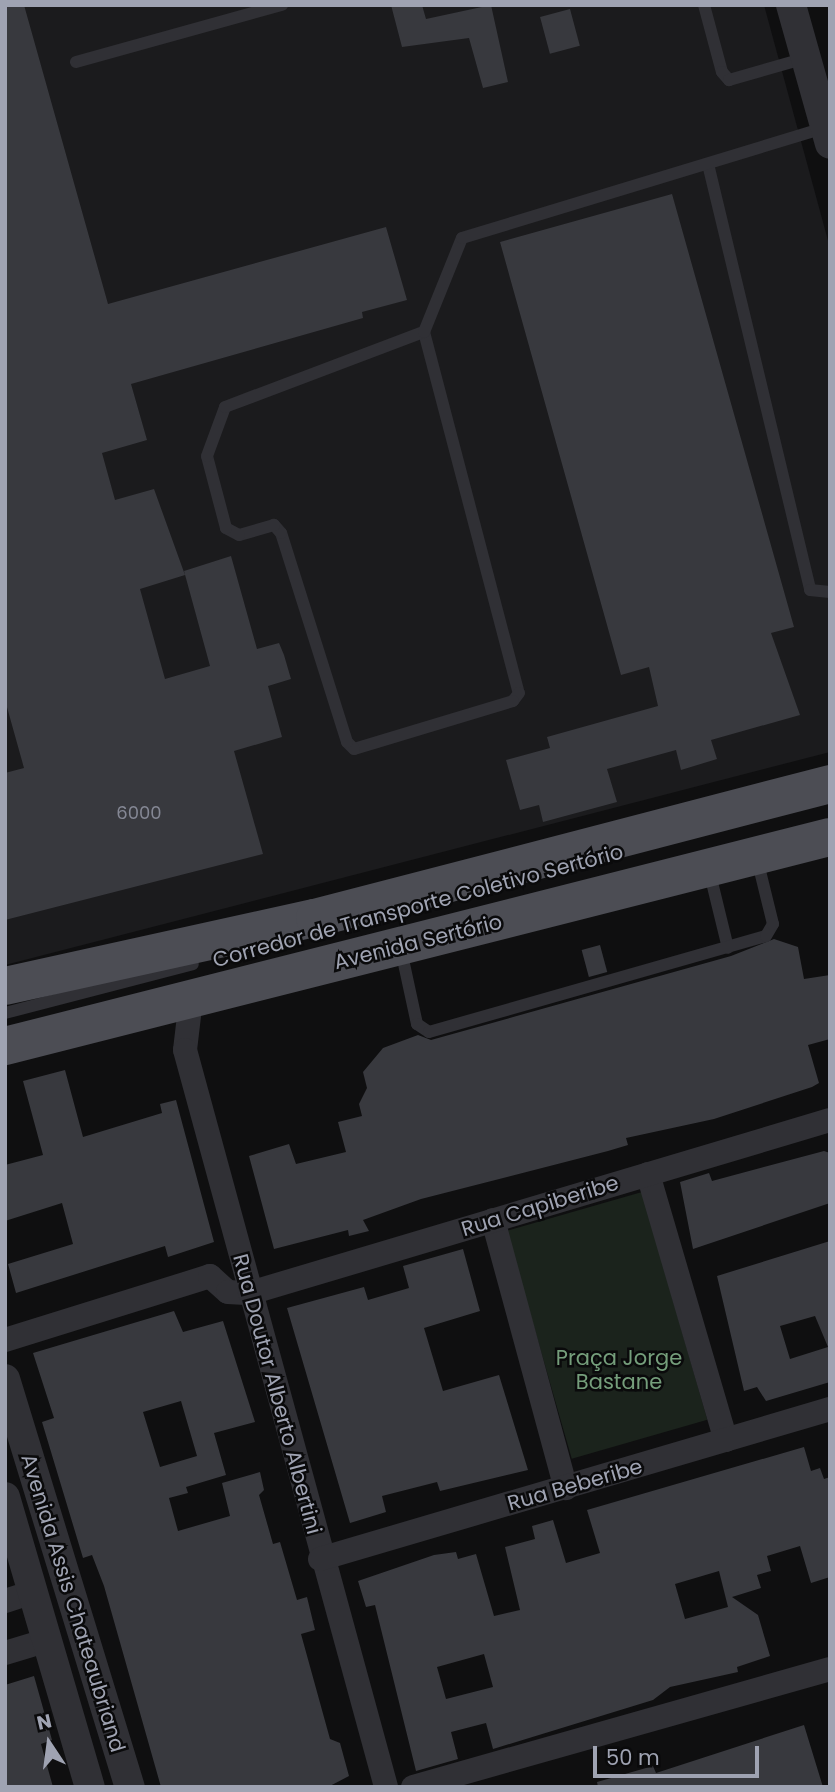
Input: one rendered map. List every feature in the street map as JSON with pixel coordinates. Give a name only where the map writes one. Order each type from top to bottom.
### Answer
[{"type":"main road","points":[[15,986],[315,918],[830,784]]},
{"type":"main road","name":"Avenida Sertório","points":[[5,1046],[193,990],[400,947],[830,837]]},
{"type":"street","points":[[791,5],[827,136]]},
{"type":"street","name":"Rua Doutor Alberto Albertini","points":[[193,990],[185,1051],[320,1559],[386,1787]]},
{"type":"street","name":"Rua Capiberibe","points":[[250,1293],[830,1120]]},
{"type":"street","points":[[648,1174],[726,1440]]},
{"type":"street","points":[[493,1220],[566,1488]]},
{"type":"street","points":[[5,1340],[210,1276],[228,1292],[250,1293]]},
{"type":"street","name":"Avenida Assis Chateaubriand","points":[[5,1379],[130,1787]]},
{"type":"street","name":"Rua Beberibe","points":[[320,1559],[830,1409]]},
{"type":"street","name":"Avenida Assis Chateaubriand","points":[[5,1497],[19,1597],[48,1640],[90,1787]]},
{"type":"street","points":[[5,1653],[48,1640]]},
{"type":"street","points":[[413,1787],[830,1669]]},
{"type":"street","points":[[81,1754],[116,1745]]},
{"type":"lane","points":[[76,62],[282,5]]},
{"type":"lane","points":[[704,5],[722,72],[729,80],[806,58]]},
{"type":"lane","points":[[424,332],[228,405],[207,453],[229,533],[274,526],[281,533],[347,742],[354,749],[513,701],[519,693],[424,332],[458,240],[708,164],[827,136]]},
{"type":"lane","points":[[708,164],[810,590],[830,592]]},
{"type":"lane","name":"Corredor de Transporte Coletivo Sertório","points":[[262,946],[830,798]]},
{"type":"lane","points":[[400,947],[417,1024],[424,1032],[728,948],[773,929],[757,857]]},
{"type":"lane","points":[[709,869],[728,948]]},
{"type":"lane","name":"Corredor de Transporte Coletivo Sertório","points":[[5,1013],[208,960]]},
{"type":"lane","name":"Corredor de Transporte Coletivo Sertório","points":[[5,1030],[193,990]]},
{"type":"shaded area","points":[[5,5],[764,5],[830,248],[830,752],[5,965]]},
{"type":"green space","name":"Praça Jorge Bastane","points":[[642,1192],[707,1420],[572,1459],[506,1231]]},
{"type":"building","points":[[5,5],[24,5],[108,304],[386,227],[407,300],[362,312],[363,318],[131,384],[147,440],[102,453],[115,500],[154,489],[185,575],[140,589],[165,679],[210,666],[184,571],[231,556],[257,649],[279,643],[291,679],[268,686],[282,737],[234,751],[263,854],[5,920],[5,773],[24,768],[5,700]]},
{"type":"building","points":[[391,5],[422,5],[426,19],[491,5],[508,82],[483,88],[469,38],[402,47]]},
{"type":"building","points":[[570,9],[580,46],[550,54],[540,17]]},
{"type":"building","points":[[672,194],[794,627],[771,633],[800,715],[711,740],[717,759],[681,770],[676,750],[607,769],[617,802],[543,822],[539,805],[520,810],[506,760],[550,748],[547,737],[658,706],[649,667],[621,675],[500,242]]},
{"type":"building","points":[[774,939],[798,947],[804,979],[830,975],[830,1039],[808,1045],[819,1083],[714,1119],[626,1138],[628,1145],[608,1151],[421,1199],[363,1220],[369,1231],[349,1236],[348,1230],[274,1249],[249,1156],[289,1144],[296,1164],[346,1152],[338,1122],[362,1116],[359,1104],[367,1088],[363,1072],[383,1048],[418,1035],[431,1040],[731,956]]},
{"type":"building","points":[[600,945],[607,972],[589,977],[582,950]]},
{"type":"building","points":[[65,1070],[83,1137],[162,1113],[160,1104],[176,1100],[214,1242],[168,1257],[165,1246],[16,1293],[8,1264],[73,1244],[62,1203],[5,1221],[5,1165],[43,1155],[23,1081]]},
{"type":"building","points":[[824,1151],[830,1153],[830,1203],[693,1249],[680,1182],[709,1173],[712,1181]]},
{"type":"building","points":[[830,1241],[830,1382],[766,1401],[757,1387],[744,1391],[717,1276]],"holes":[[[815,1316],[828,1347],[790,1359],[780,1326]]]},
{"type":"building","points":[[463,1249],[480,1311],[424,1328],[443,1391],[499,1375],[528,1470],[440,1491],[437,1482],[382,1496],[386,1512],[350,1523],[287,1308],[364,1287],[368,1300],[409,1288],[403,1266]]},
{"type":"building","points":[[174,1311],[183,1332],[223,1321],[255,1422],[214,1433],[226,1475],[186,1487],[188,1493],[169,1498],[178,1531],[230,1516],[222,1483],[260,1472],[264,1490],[259,1495],[273,1544],[280,1542],[297,1600],[307,1597],[315,1630],[301,1634],[330,1739],[340,1743],[349,1776],[328,1787],[161,1787],[104,1586],[92,1555],[83,1558],[42,1422],[54,1418],[33,1353]],"holes":[[[181,1401],[197,1456],[160,1467],[143,1412]]]},
{"type":"building","points":[[804,1447],[811,1471],[820,1468],[824,1479],[830,1477],[830,1577],[811,1583],[800,1546],[767,1556],[771,1571],[757,1575],[761,1588],[732,1597],[758,1615],[770,1656],[737,1667],[738,1672],[670,1687],[653,1700],[493,1749],[486,1723],[451,1732],[458,1759],[416,1771],[375,1605],[366,1607],[358,1581],[434,1555],[456,1552],[458,1559],[476,1554],[494,1616],[520,1610],[505,1547],[535,1539],[532,1526],[553,1520],[566,1563],[600,1553],[587,1510]],"holes":[[[719,1571],[728,1607],[685,1619],[675,1584]],[[484,1654],[493,1687],[446,1699],[437,1667]]]},
{"type":"building","points":[[34,1676],[52,1740],[41,1744],[53,1787],[5,1787],[5,1685]]},
{"type":"building","points":[[804,1725],[823,1787],[598,1787],[597,1782],[653,1766],[656,1773]]}]
